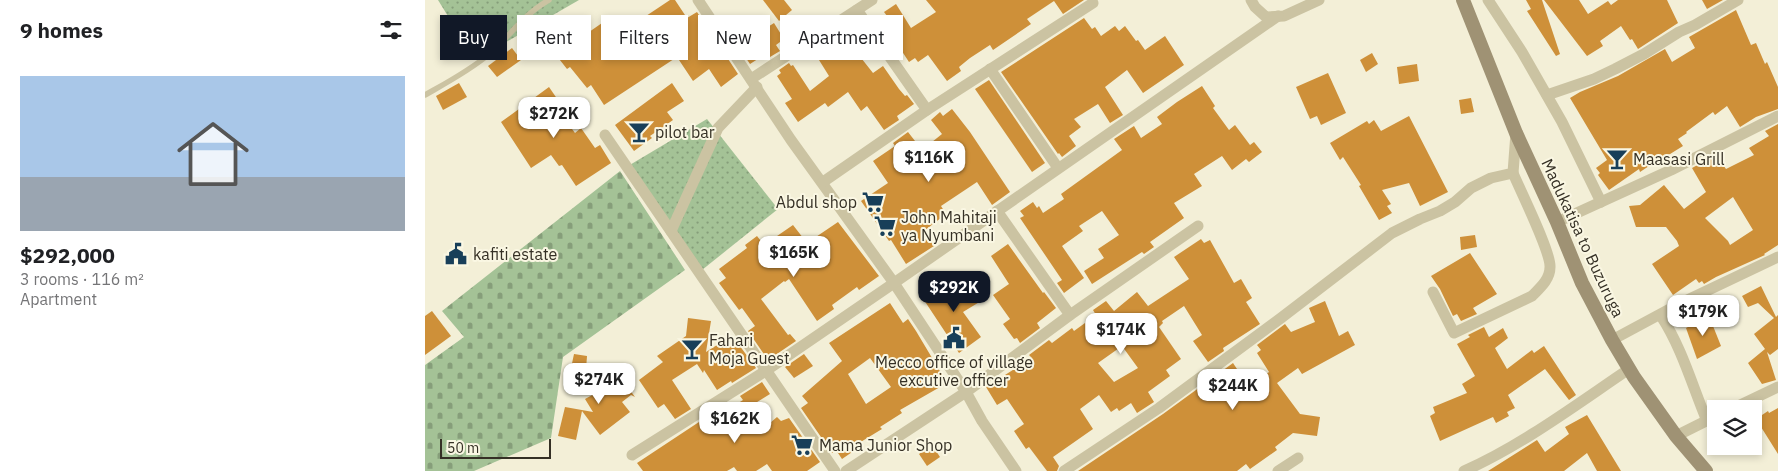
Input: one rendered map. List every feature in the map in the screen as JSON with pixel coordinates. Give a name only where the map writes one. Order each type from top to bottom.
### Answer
[{"type":"main road","name":"Madukatisa to Buzuruga","points":[[1463,0],[1516,133],[1557,222],[1582,283],[1629,368],[1676,436],[1706,471]]},
{"type":"street","points":[[698,0],[791,140],[895,283],[966,392],[982,421],[1016,471]]},
{"type":"street","points":[[671,231],[718,128],[754,83],[872,0]]},
{"type":"street","points":[[1251,0],[1255,7],[1266,17],[1284,16],[1319,0]]},
{"type":"street","points":[[1488,0],[1523,52],[1562,122],[1601,202]]},
{"type":"street","points":[[1547,95],[1594,79],[1615,69],[1738,0]]},
{"type":"street","points":[[823,182],[927,110],[1093,3]]},
{"type":"street","points":[[857,10],[927,110]]},
{"type":"street","points":[[632,455],[767,370],[1278,16]]},
{"type":"street","points":[[990,69],[1058,168]]},
{"type":"street","points":[[1557,222],[1671,170],[1778,116]]},
{"type":"street","points":[[1433,292],[1454,333],[1533,296],[1549,276],[1551,265],[1546,250],[1513,173],[1516,133]]},
{"type":"street","points":[[605,134],[835,471]]},
{"type":"street","points":[[1064,471],[1159,408],[1392,233],[1420,218],[1440,211],[1455,202],[1471,188],[1491,178],[1513,173]]},
{"type":"street","points":[[997,211],[1070,316]]},
{"type":"street","points":[[846,471],[966,392],[1198,226]]},
{"type":"street","points":[[1612,340],[1661,316],[1679,304],[1778,257]]},
{"type":"street","points":[[1661,316],[1673,334],[1707,410]]},
{"type":"street","points":[[1464,471],[1482,463],[1525,437],[1629,368]]},
{"type":"street","points":[[1751,400],[1778,387]]},
{"type":"street","points":[[1676,436],[1707,421]]},
{"type":"street","points":[[1279,471],[1298,458]]},
{"type":"lane","points":[[425,95],[483,59],[525,18],[549,0]]},
{"type":"green space","points":[[438,0],[579,0],[553,15],[517,15],[517,36],[507,42],[507,15],[447,15]]},
{"type":"green space","points":[[707,119],[778,209],[697,274],[628,166]]},
{"type":"green space","points":[[620,171],[685,270],[563,357],[551,438],[474,471],[425,471],[425,365],[464,337],[442,311]]},
{"type":"building","points":[[670,0],[675,0],[685,15],[648,15]]},
{"type":"building","points":[[763,0],[784,0],[792,10],[786,15],[780,15],[779,21]]},
{"type":"building","points":[[926,0],[1084,0],[1063,14],[1054,1],[1027,19],[1031,24],[993,50],[990,45],[970,58],[959,67],[961,71],[947,81],[928,55],[918,62],[915,58],[909,62],[903,53],[903,15],[911,28],[936,12]]},
{"type":"building","points":[[1526,0],[1542,0],[1560,54],[1556,56],[1527,11],[1531,9]]},
{"type":"building","points":[[1544,0],[1579,0],[1588,14],[1608,1],[1611,5],[1618,0],[1667,0],[1678,23],[1638,49],[1621,26],[1600,41],[1603,46],[1587,56]]},
{"type":"building","points":[[1702,0],[1723,0],[1707,9]]},
{"type":"building","points":[[896,4],[903,15],[886,15],[884,12]]},
{"type":"building","points":[[1736,10],[1751,45],[1756,43],[1778,87],[1778,109],[1756,117],[1740,127],[1727,106],[1715,115],[1713,112],[1678,139],[1683,146],[1640,172],[1639,169],[1609,190],[1598,175],[1600,173],[1596,168],[1607,160],[1570,98],[1618,76],[1665,49],[1672,62],[1695,48],[1689,37]]},
{"type":"building","points":[[697,12],[699,15],[698,60],[729,60],[738,74],[721,87],[709,69],[693,81],[679,60],[688,60],[688,17]]},
{"type":"building","points":[[1084,18],[1092,29],[1095,27],[1101,36],[1115,26],[1119,31],[1125,26],[1145,50],[1165,36],[1184,65],[1143,93],[1127,70],[1105,87],[1123,115],[1110,123],[1098,104],[1074,119],[1081,127],[1069,136],[1076,146],[1062,157],[1058,154],[1001,72]]},
{"type":"building","points":[[774,23],[780,33],[780,42],[776,45],[780,51],[770,57],[770,26]]},
{"type":"building","points":[[601,24],[601,60],[672,60],[604,105],[591,85],[587,88],[570,67],[567,69],[560,60],[591,60],[591,31]]},
{"type":"building","points":[[512,48],[517,55],[517,60],[521,60],[497,77],[488,66],[496,60],[507,60],[507,52]]},
{"type":"building","points":[[1372,53],[1378,64],[1366,72],[1360,60]]},
{"type":"building","points":[[747,60],[756,60],[750,64]]},
{"type":"building","points":[[819,60],[863,60],[873,73],[883,66],[899,89],[914,104],[897,116],[899,120],[884,130],[867,106],[861,111],[848,92],[828,107],[825,103],[798,122],[785,103],[792,99],[777,76],[781,73],[779,70],[789,63],[791,66],[793,65],[810,91],[829,76]]},
{"type":"building","points":[[1417,64],[1419,81],[1399,84],[1397,67]]},
{"type":"building","points":[[1328,73],[1346,113],[1321,125],[1317,116],[1310,119],[1296,87]]},
{"type":"building","points":[[989,80],[1045,163],[1032,172],[975,89]]},
{"type":"building","points":[[459,83],[467,97],[443,110],[436,96]]},
{"type":"building","points":[[672,83],[684,101],[667,112],[673,120],[650,136],[652,138],[634,151],[615,125]]},
{"type":"building","points":[[1202,86],[1215,106],[1213,108],[1229,130],[1235,125],[1250,145],[1254,142],[1262,152],[1249,162],[1246,159],[1232,170],[1222,156],[1194,174],[1202,186],[1174,203],[1184,218],[1150,242],[1154,247],[1144,254],[1142,252],[1092,284],[1084,271],[1104,258],[1098,249],[1119,235],[1102,211],[1079,226],[1083,231],[1062,246],[1084,278],[1064,293],[1057,283],[1062,280],[1020,218],[1024,216],[1020,211],[1033,202],[1037,208],[1039,206],[1043,213],[1064,199],[1061,194],[1122,150],[1114,139],[1134,126],[1141,138],[1162,124],[1157,117]]},
{"type":"building","points":[[549,87],[560,103],[555,106],[575,133],[581,128],[595,148],[600,145],[611,163],[576,186],[562,165],[559,166],[551,155],[531,168],[501,122]]},
{"type":"building","points":[[1471,98],[1474,112],[1461,114],[1459,100]]},
{"type":"building","points":[[952,109],[970,132],[1010,192],[992,205],[977,182],[941,206],[946,214],[924,231],[934,246],[906,264],[891,240],[889,241],[861,201],[888,183],[873,161],[895,146],[893,143],[908,132],[922,150],[942,134],[931,120],[940,112],[943,116]]},
{"type":"building","points":[[1409,116],[1448,192],[1420,206],[1409,183],[1382,190],[1391,204],[1387,206],[1392,213],[1379,220],[1359,186],[1361,185],[1343,157],[1340,160],[1330,143],[1367,121],[1369,124],[1374,120],[1381,131]]},
{"type":"building","points":[[1778,124],[1778,245],[1765,255],[1704,284],[1702,281],[1699,283],[1696,279],[1673,295],[1652,264],[1679,246],[1677,241],[1666,227],[1636,227],[1629,206],[1640,205],[1664,185],[1684,209],[1706,192],[1692,168],[1716,155],[1726,169],[1754,155],[1749,148],[1769,136],[1765,131]],"holes":[[[1733,197],[1753,230],[1730,245],[1705,218]]]},
{"type":"building","points":[[838,222],[879,276],[859,290],[857,287],[832,305],[834,309],[817,321],[789,279],[784,281],[761,299],[788,335],[790,334],[796,341],[768,360],[748,331],[755,326],[742,308],[739,310],[719,283],[726,278],[719,269],[747,248],[745,245],[757,236],[764,245],[793,225],[807,243]]},
{"type":"building","points":[[1475,235],[1477,247],[1461,250],[1460,237]]},
{"type":"building","points":[[1201,239],[1204,243],[1210,240],[1234,283],[1241,279],[1252,298],[1246,302],[1260,324],[1223,348],[1224,351],[1208,362],[1193,341],[1202,335],[1184,306],[1162,321],[1163,323],[1159,327],[1181,359],[1166,370],[1170,376],[1148,392],[1154,402],[1137,413],[1131,403],[1119,411],[1117,408],[1111,412],[1099,395],[1080,409],[1093,429],[1053,457],[1059,466],[1057,471],[1047,471],[1029,447],[1026,449],[1014,431],[1024,424],[1007,399],[997,405],[986,387],[1032,358],[1029,355],[1049,340],[1052,343],[1072,328],[1074,331],[1096,315],[1093,310],[1106,301],[1114,311],[1137,292],[1148,306],[1189,279],[1174,257]],"holes":[[[1122,346],[1138,368],[1114,382],[1098,363]]]},
{"type":"building","points":[[1008,244],[1056,308],[1037,323],[1040,328],[1020,343],[1017,338],[1014,339],[1003,324],[1010,319],[993,295],[1009,284],[991,256]]},
{"type":"building","points":[[1470,253],[1497,294],[1473,308],[1477,314],[1461,321],[1457,314],[1453,316],[1440,289],[1431,276]]},
{"type":"building","points":[[940,278],[954,301],[979,286],[986,298],[963,312],[981,337],[959,353],[920,294],[927,290],[925,287]]},
{"type":"building","points":[[1761,286],[1776,317],[1778,315],[1778,349],[1770,355],[1767,352],[1776,380],[1762,384],[1748,363],[1765,349],[1754,334],[1774,318],[1758,303],[1748,307],[1742,296]]},
{"type":"building","points":[[1325,301],[1339,336],[1348,331],[1355,345],[1302,374],[1298,368],[1277,383],[1300,414],[1320,417],[1317,436],[1293,433],[1275,447],[1277,450],[1250,469],[1246,464],[1237,471],[1078,471],[1163,414],[1233,363],[1249,387],[1269,372],[1257,353],[1261,350],[1257,345],[1285,324],[1291,332],[1315,322],[1309,308]]},
{"type":"building","points":[[890,303],[903,323],[908,319],[947,383],[900,410],[902,413],[880,427],[882,429],[859,443],[861,446],[842,459],[836,450],[832,453],[801,408],[808,403],[802,396],[842,361],[829,343]],"holes":[[[870,358],[891,387],[866,404],[848,374]]]},
{"type":"building","points":[[432,311],[451,336],[425,355],[425,316]]},
{"type":"building","points":[[1709,316],[1721,346],[1697,359],[1686,328]]},
{"type":"building","points":[[688,318],[711,321],[706,352],[725,340],[727,343],[734,338],[756,368],[717,390],[704,370],[703,373],[697,364],[672,380],[691,409],[675,419],[664,404],[658,408],[639,380],[663,362],[657,356],[686,336]]},
{"type":"building","points":[[1484,327],[1489,337],[1503,328],[1508,338],[1495,348],[1507,369],[1532,350],[1534,353],[1544,346],[1576,395],[1569,400],[1545,369],[1508,395],[1515,408],[1507,412],[1509,416],[1496,423],[1493,417],[1440,441],[1430,416],[1435,413],[1433,407],[1467,393],[1462,384],[1475,376],[1457,344],[1470,337],[1468,335]]},
{"type":"building","points":[[574,354],[587,356],[586,370],[571,368]]},
{"type":"building","points":[[804,354],[813,366],[794,378],[785,367]]},
{"type":"building","points":[[590,366],[616,376],[618,374],[635,397],[631,395],[622,402],[630,412],[600,435],[582,411],[576,440],[558,436],[565,407],[593,412],[585,399],[607,387],[586,378]]},
{"type":"building","points":[[762,382],[770,394],[749,407],[763,429],[777,417],[781,421],[789,418],[820,462],[807,471],[772,471],[767,464],[756,471],[737,471],[734,467],[727,471],[643,471],[637,463],[699,422],[716,412],[718,416],[743,400],[740,396]]},
{"type":"building","points":[[1778,408],[1778,454],[1762,429],[1762,415],[1768,411],[1769,413]]},
{"type":"building","points":[[1587,415],[1621,471],[1597,471],[1587,453],[1564,471],[1488,471],[1537,440],[1545,452],[1569,434],[1565,427]]},
{"type":"building","points":[[932,445],[940,457],[927,466],[919,454]]},
{"type":"place","name":"pilot bar","points":[[639,132]]},
{"type":"place","name":"Maasasi Grill","points":[[1617,159]]},
{"type":"place","name":"Abdul shop","points":[[873,202]]},
{"type":"place","name":"John Mahitaji ya Nyumbani","points":[[885,226]]},
{"type":"place","name":"kafiti estate","points":[[456,254]]},
{"type":"place","name":"Mecco office of village excutive officer","points":[[954,338]]},
{"type":"place","name":"Fahari Moja Guest","points":[[692,349]]},
{"type":"place","name":"Mama Junior Shop","points":[[802,445]]}]
